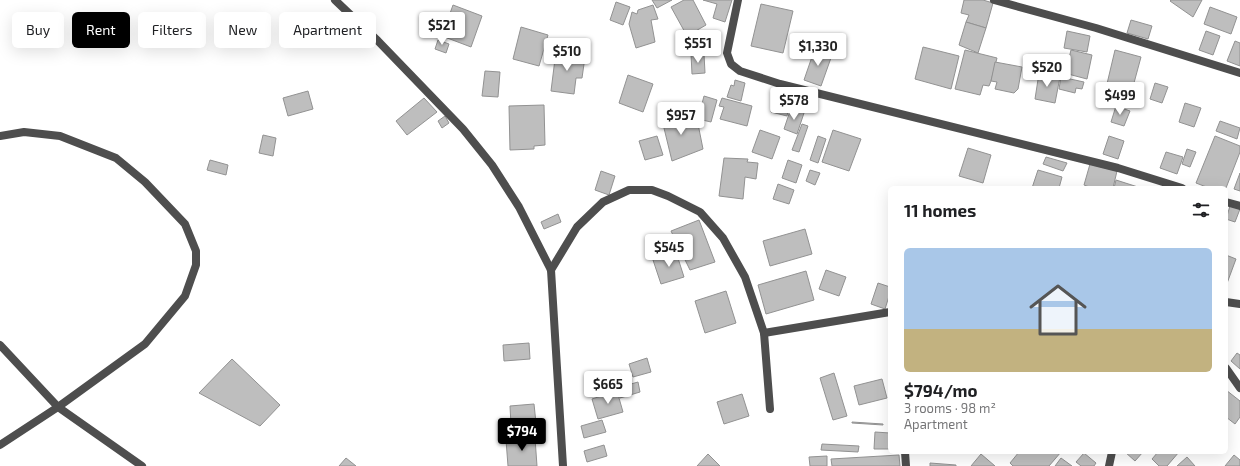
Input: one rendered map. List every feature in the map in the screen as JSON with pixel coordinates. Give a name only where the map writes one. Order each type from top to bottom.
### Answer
[{"type":"street","points":[[335,0],[378,41],[463,129],[492,165],[519,207],[551,270],[563,466]]},
{"type":"street","points":[[738,0],[727,53],[731,64],[740,71],[780,84],[1118,168],[1176,186]]},
{"type":"street","points":[[994,0],[1096,28],[1240,73]]},
{"type":"street","points":[[0,136],[24,132],[60,136],[116,158],[145,182],[186,224],[196,251],[196,265],[185,296],[145,344],[58,407],[0,445]]},
{"type":"street","points":[[551,270],[577,227],[603,202],[630,190],[652,190],[668,196],[700,212],[723,238],[745,276],[764,333],[770,409]]},
{"type":"street","points":[[1228,203],[1240,206]]},
{"type":"street","points":[[1228,302],[1240,304]]},
{"type":"street","points":[[764,333],[888,312]]},
{"type":"street","points":[[0,345],[58,407],[142,466]]},
{"type":"street","points":[[1228,371],[1240,388]]},
{"type":"street","points":[[905,454],[906,466]]},
{"type":"street","points":[[1109,466],[1112,454]]},
{"type":"building","points":[[652,0],[672,0],[657,8]]},
{"type":"building","points":[[684,0],[693,0],[706,25],[687,36],[671,7]]},
{"type":"building","points":[[703,0],[732,0],[725,22],[713,18],[717,4]]},
{"type":"building","points":[[964,0],[983,0],[993,3],[986,28],[966,22],[969,15],[961,13]]},
{"type":"building","points":[[1202,0],[1193,17],[1170,1]]},
{"type":"building","points":[[616,2],[630,7],[623,25],[610,20]]},
{"type":"building","points":[[761,4],[793,11],[783,53],[751,46]]},
{"type":"building","points":[[453,5],[482,16],[471,47],[442,36]]},
{"type":"building","points":[[653,5],[658,19],[651,20],[655,42],[636,48],[629,24],[632,12],[637,14],[638,10]]},
{"type":"building","points":[[1210,7],[1237,17],[1231,34],[1204,24]]},
{"type":"building","points":[[1131,20],[1152,26],[1148,39],[1127,33]]},
{"type":"building","points":[[966,22],[986,28],[978,53],[959,45]]},
{"type":"building","points":[[521,27],[548,35],[539,66],[513,59]]},
{"type":"building","points":[[1067,31],[1090,36],[1087,52],[1064,48]]},
{"type":"building","points":[[1206,31],[1220,36],[1213,55],[1199,50]]},
{"type":"building","points":[[438,40],[449,44],[446,53],[435,49]]},
{"type":"building","points":[[1235,41],[1240,43],[1240,66],[1227,61]]},
{"type":"building","points":[[923,47],[959,56],[951,89],[915,79]]},
{"type":"building","points":[[815,48],[832,55],[821,86],[804,80]]},
{"type":"building","points":[[965,50],[997,58],[989,86],[983,85],[980,95],[955,89]]},
{"type":"building","points":[[1071,50],[1092,55],[1087,79],[1068,74],[1069,68],[1067,66]]},
{"type":"building","points":[[1115,50],[1141,57],[1131,94],[1106,88]]},
{"type":"building","points":[[556,51],[567,52],[567,56],[585,57],[582,78],[576,78],[574,94],[551,91]]},
{"type":"building","points":[[691,54],[704,54],[705,73],[692,74]]},
{"type":"building","points":[[995,62],[1022,67],[1018,89],[1014,93],[995,89],[997,82],[991,81]]},
{"type":"building","points":[[485,71],[500,72],[498,97],[482,96]]},
{"type":"building","points":[[1039,73],[1060,77],[1055,103],[1035,99]]},
{"type":"building","points":[[628,75],[653,84],[643,112],[619,103]]},
{"type":"building","points":[[1061,77],[1084,82],[1082,89],[1076,88],[1075,93],[1059,89]]},
{"type":"building","points":[[735,80],[745,83],[741,101],[727,97],[731,85],[734,86]]},
{"type":"building","points":[[1155,83],[1168,87],[1162,103],[1150,99]]},
{"type":"building","points":[[308,91],[313,109],[288,116],[283,98]]},
{"type":"building","points":[[704,96],[717,100],[711,122],[698,119]]},
{"type":"building","points":[[424,98],[437,112],[407,135],[396,121]]},
{"type":"building","points":[[722,98],[752,106],[747,126],[720,119],[724,107],[719,106]]},
{"type":"building","points":[[774,98],[790,102],[787,116],[771,112]]},
{"type":"building","points":[[1185,103],[1201,108],[1194,127],[1179,122]]},
{"type":"building","points":[[544,105],[545,145],[534,146],[534,149],[510,150],[509,106]]},
{"type":"building","points":[[1116,106],[1130,111],[1124,126],[1111,122]]},
{"type":"building","points":[[791,108],[804,113],[797,134],[784,129]]},
{"type":"building","points":[[673,109],[675,122],[697,119],[703,149],[672,161],[663,124],[662,111]]},
{"type":"building","points":[[445,116],[449,123],[442,128],[438,121]]},
{"type":"building","points":[[1220,121],[1240,128],[1237,139],[1216,131]]},
{"type":"building","points":[[802,124],[808,126],[799,152],[792,150]]},
{"type":"building","points":[[760,130],[780,137],[772,159],[752,152]]},
{"type":"building","points":[[833,130],[861,139],[849,171],[822,162]]},
{"type":"building","points":[[263,135],[276,138],[273,156],[259,153]]},
{"type":"building","points":[[657,136],[663,155],[645,160],[639,141]]},
{"type":"building","points":[[818,136],[826,139],[818,163],[810,160]]},
{"type":"building","points":[[1109,136],[1124,141],[1118,159],[1103,154]]},
{"type":"building","points":[[1215,136],[1240,146],[1240,152],[1227,186],[1204,186],[1196,183]]},
{"type":"building","points":[[968,148],[991,155],[983,183],[959,176]]},
{"type":"building","points":[[1187,149],[1196,152],[1190,167],[1182,164]]},
{"type":"building","points":[[1166,152],[1183,157],[1177,174],[1160,168]]},
{"type":"building","points":[[1046,157],[1067,163],[1063,171],[1043,164]]},
{"type":"building","points":[[724,158],[748,159],[747,162],[758,163],[756,179],[745,177],[743,199],[719,196]]},
{"type":"building","points":[[210,160],[228,165],[226,175],[207,170]]},
{"type":"building","points":[[788,160],[802,165],[796,183],[782,178]]},
{"type":"building","points":[[1090,164],[1117,171],[1113,186],[1084,185]]},
{"type":"building","points":[[810,170],[820,173],[815,185],[806,181]]},
{"type":"building","points":[[1038,170],[1062,177],[1060,186],[1033,186]]},
{"type":"building","points":[[601,171],[615,176],[609,195],[595,190]]},
{"type":"building","points":[[1240,173],[1240,191],[1234,189]]},
{"type":"building","points":[[1116,180],[1135,186],[1114,186]]},
{"type":"building","points":[[778,184],[794,190],[789,204],[773,199]]},
{"type":"building","points":[[1230,206],[1240,209],[1235,222],[1228,220]]},
{"type":"building","points":[[558,214],[561,222],[544,229],[541,222]]},
{"type":"building","points":[[699,220],[715,262],[690,270],[671,231]]},
{"type":"building","points":[[805,229],[812,254],[770,266],[763,241]]},
{"type":"building","points":[[676,252],[684,277],[661,284],[653,260]]},
{"type":"building","points":[[1228,256],[1236,259],[1228,281]]},
{"type":"building","points":[[826,270],[846,277],[839,296],[819,289]]},
{"type":"building","points":[[806,271],[814,300],[766,314],[758,285]]},
{"type":"building","points":[[878,283],[888,286],[888,299],[885,309],[871,304]]},
{"type":"building","points":[[726,291],[736,323],[705,333],[695,301]]},
{"type":"building","points":[[529,343],[530,359],[504,361],[503,345]]},
{"type":"building","points":[[1237,353],[1240,355],[1240,369],[1231,361]]},
{"type":"building","points":[[647,358],[651,372],[633,377],[629,364]]},
{"type":"building","points":[[232,359],[280,405],[260,426],[199,393]]},
{"type":"building","points":[[834,373],[847,416],[833,420],[820,378]]},
{"type":"building","points":[[882,379],[887,398],[859,405],[854,386]]},
{"type":"building","points":[[638,382],[640,392],[620,398],[617,388]]},
{"type":"building","points":[[617,391],[623,412],[598,419],[592,399]]},
{"type":"building","points":[[1228,392],[1240,401],[1240,417],[1235,424],[1228,419]]},
{"type":"building","points":[[742,394],[749,416],[724,424],[717,402]]},
{"type":"building","points":[[534,404],[536,423],[511,425],[510,406]]},
{"type":"building","points":[[602,420],[606,432],[584,438],[581,426]]},
{"type":"building","points":[[852,423],[883,424],[883,425]]},
{"type":"building","points":[[875,432],[888,433],[888,449],[874,449]]},
{"type":"building","points":[[535,438],[537,466],[508,466],[506,440]]},
{"type":"building","points":[[822,444],[859,446],[858,452],[821,450]]},
{"type":"building","points":[[604,445],[607,456],[587,462],[584,451]]},
{"type":"building","points":[[708,454],[720,466],[697,466]]},
{"type":"building","points":[[981,454],[995,466],[971,466]]},
{"type":"building","points":[[1017,454],[1059,454],[1049,466],[1013,466],[1010,463]]},
{"type":"building","points":[[1083,454],[1085,454],[1096,463],[1094,466],[1081,466],[1076,462]]},
{"type":"building","points":[[1127,454],[1141,454],[1135,461]]},
{"type":"building","points":[[1156,454],[1177,454],[1167,466],[1159,466],[1152,459]]},
{"type":"building","points":[[899,455],[900,466],[832,466],[831,459]]},
{"type":"building","points":[[1234,455],[1240,460],[1240,466],[1225,466]]},
{"type":"building","points":[[827,456],[827,466],[810,466],[809,457]]},
{"type":"building","points":[[1187,457],[1195,466],[1177,466]]},
{"type":"building","points":[[346,458],[356,466],[339,466]]},
{"type":"building","points":[[1061,458],[1072,466],[1055,466]]},
{"type":"building","points":[[930,463],[956,465],[956,466],[930,466]]}]
